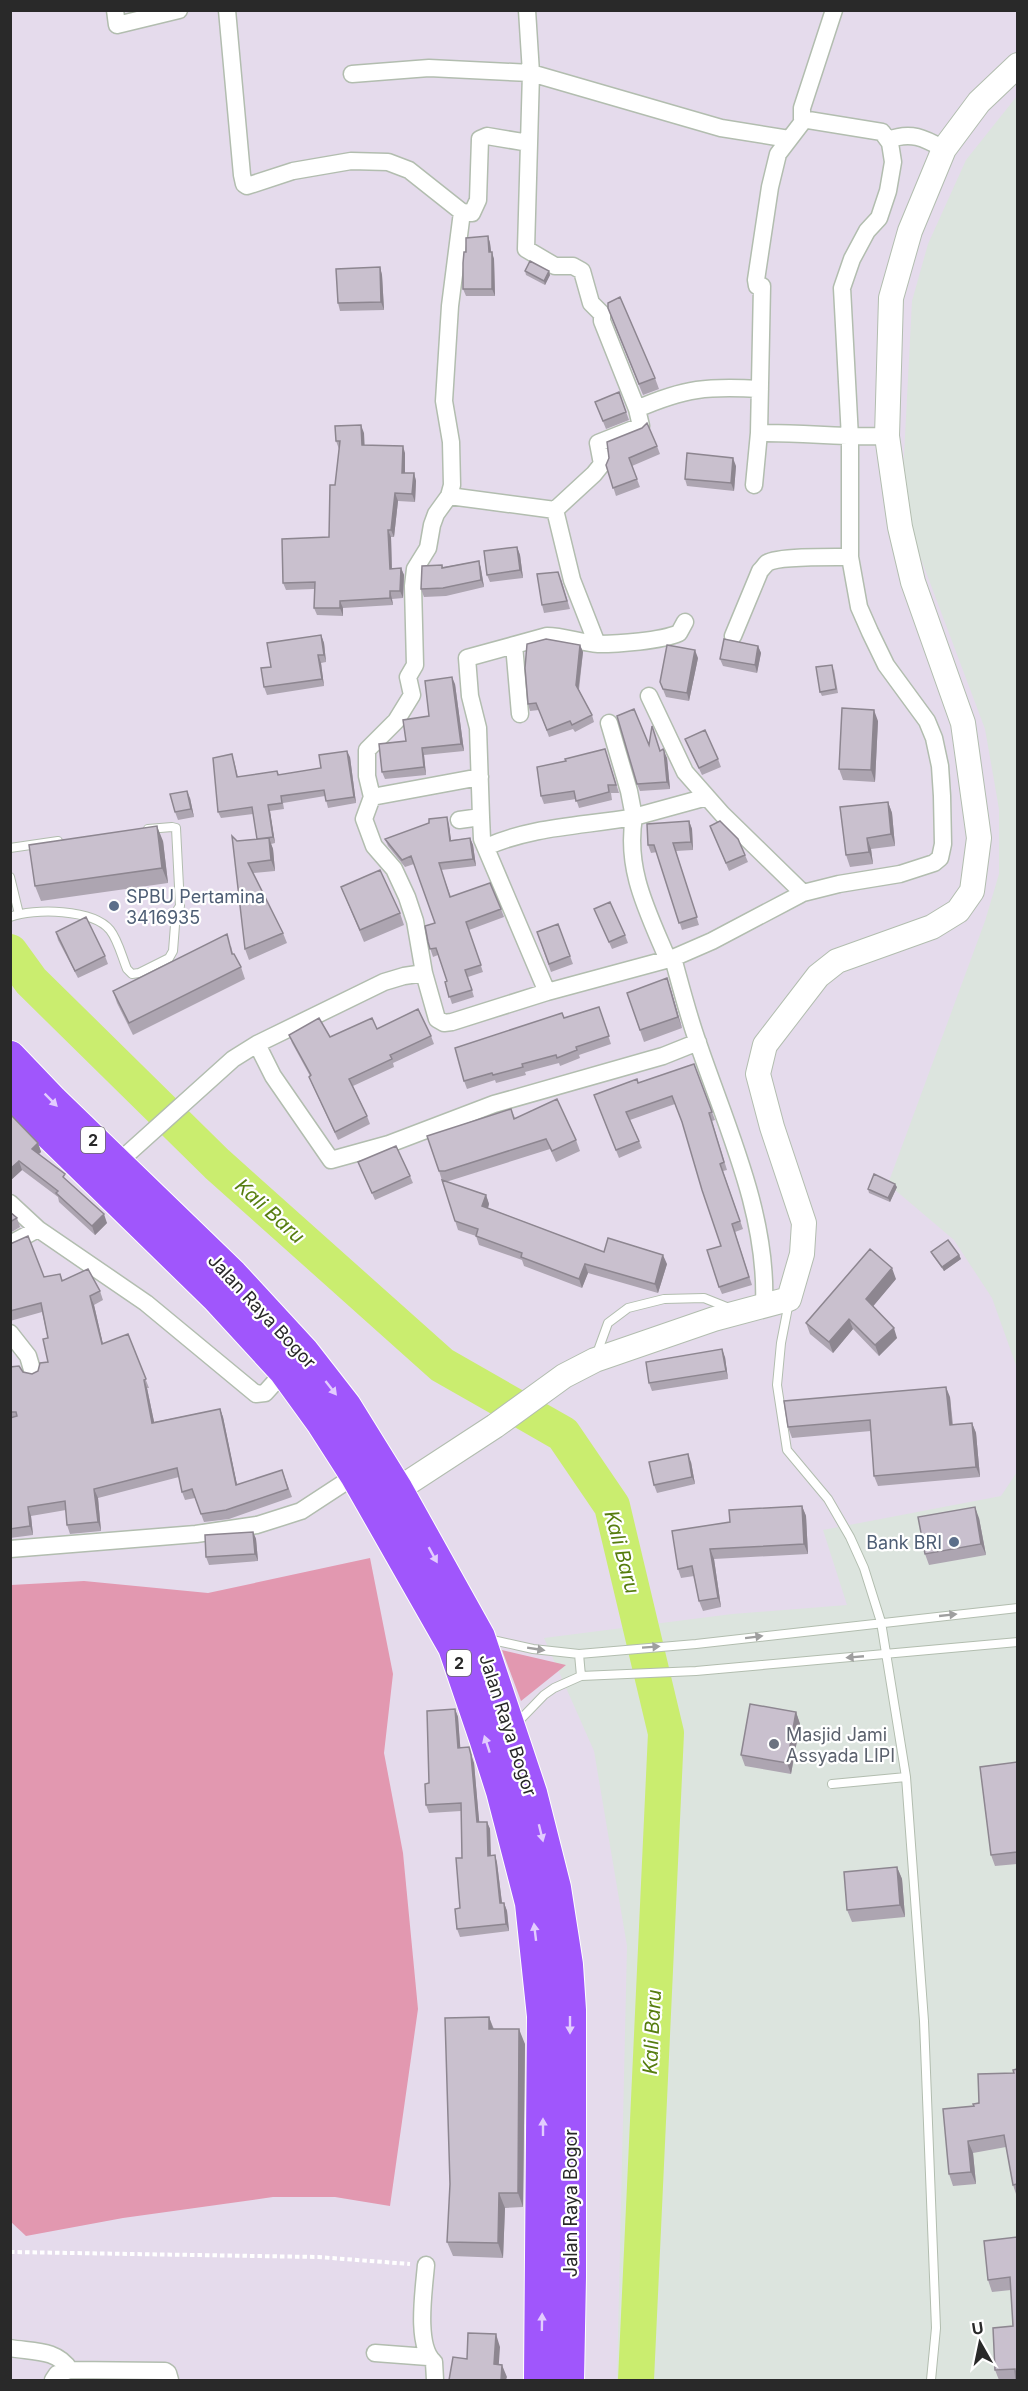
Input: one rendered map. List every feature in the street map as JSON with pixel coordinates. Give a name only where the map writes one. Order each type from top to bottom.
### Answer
[{"type":"highway","name":"Jalan Raya Bogor","points":[[10,1057],[52,1101],[107,1171],[285,1371],[322,1422],[356,1475],[453,1647],[502,1791],[531,1903],[543,2016],[540,2380]]},
{"type":"highway","name":"Jalan Raya Bogor","points":[[10,1095],[107,1171],[232,1275],[303,1352],[345,1406],[397,1490],[479,1637],[531,1792],[555,1888],[568,1988],[570,2219],[568,2380]]},
{"type":"street","points":[[115,10],[117,25],[180,10]]},
{"type":"street","points":[[227,10],[244,184],[256,185],[293,171],[351,161],[388,162],[410,170],[462,212],[472,213],[477,205],[482,137],[529,143]]},
{"type":"street","points":[[527,10],[531,73],[526,249],[555,266],[573,266],[582,272],[591,303],[602,314],[602,321],[637,409],[641,426],[598,443],[602,464],[555,510]]},
{"type":"street","points":[[754,485],[759,433],[762,286],[757,286],[756,280],[770,187],[778,154],[804,120],[802,108],[834,10]]},
{"type":"street","points":[[397,1490],[495,1426],[564,1376],[595,1360],[738,1312],[789,1299],[802,1254],[804,1223],[772,1126],[758,1074],[765,1045],[818,976],[837,961],[932,927],[958,911],[972,891],[979,838],[963,723],[913,582],[900,527],[887,436],[891,298],[910,231],[944,149],[979,102],[1017,65]]},
{"type":"street","points":[[352,74],[429,68],[531,73],[721,128],[789,139]]},
{"type":"street","points":[[462,212],[450,306],[444,401],[451,442],[452,485],[449,496],[436,514],[428,548],[415,569],[413,586],[416,665],[408,677],[412,695],[396,721],[367,750],[367,776],[372,797],[364,819],[374,846],[394,869],[407,897],[415,921],[424,973],[437,1019],[444,1023],[670,959],[712,941],[803,893],[924,867],[934,863],[943,852],[940,766],[934,738],[927,722],[886,665],[870,632],[859,607],[850,557],[850,438],[842,288],[852,259],[867,231],[879,218],[888,191],[892,162],[888,140],[880,132],[804,120]]},
{"type":"street","points":[[888,140],[910,134],[922,137],[944,149]]},
{"type":"street","points":[[637,409],[670,395],[696,389],[725,387],[760,389]]},
{"type":"street","points":[[759,433],[798,433],[850,438],[887,436]]},
{"type":"street","points":[[449,496],[555,510]]},
{"type":"street","points":[[555,510],[572,580],[597,644]]},
{"type":"street","points":[[733,636],[760,571],[766,564],[773,561],[808,558],[850,557]]},
{"type":"street","points":[[547,993],[482,839],[478,728],[470,696],[467,658],[547,636],[597,644],[671,636],[679,633],[684,622]]},
{"type":"street","points":[[514,645],[520,714]]},
{"type":"street","points":[[650,696],[686,772],[707,798],[803,893]]},
{"type":"street","points":[[609,723],[629,791],[634,817],[630,839],[634,875],[670,959],[749,1196],[759,1237],[764,1305]]},
{"type":"street","points":[[372,797],[480,777]]},
{"type":"street","points":[[486,847],[510,836],[537,830],[634,817],[707,798]]},
{"type":"street","points":[[459,820],[481,817]]},
{"type":"street","points":[[107,1171],[233,1059],[257,1044],[384,982],[424,973]]},
{"type":"street","points":[[257,1044],[273,1076],[331,1160],[389,1144],[494,1104],[663,1056],[698,1042]]},
{"type":"street","points":[[10,1203],[38,1229],[146,1303],[256,1394],[265,1393],[285,1371]]},
{"type":"street","points":[[10,1244],[38,1229]]},
{"type":"street","points":[[10,1333],[28,1356],[33,1374]]},
{"type":"street","points":[[10,1549],[196,1534],[257,1525],[301,1511],[356,1475]]},
{"type":"street","points":[[426,2265],[422,2319],[428,2357]]},
{"type":"street","points":[[10,2349],[54,2354],[64,2360],[70,2370]]},
{"type":"street","points":[[375,2353],[428,2357],[434,2362],[435,2380]]},
{"type":"street","points":[[53,2380],[57,2374],[70,2370],[165,2371],[170,2380]]},
{"type":"lane","points":[[10,877],[15,916],[57,912],[101,922],[111,931],[127,969],[132,974],[139,974],[169,958],[173,951],[176,912],[180,906],[176,828],[142,829]]},
{"type":"lane","points":[[10,848],[65,840]]},
{"type":"lane","points":[[595,1360],[608,1323],[628,1308],[664,1299],[704,1298],[738,1312]]},
{"type":"lane","points":[[789,1299],[781,1343],[777,1385],[787,1450],[828,1499],[864,1568],[881,1622],[906,1777],[924,2021],[936,2328],[932,2380]]},
{"type":"lane","points":[[479,1637],[533,1649],[579,1654],[696,1644],[1017,1608]]},
{"type":"lane","points":[[511,1730],[543,1695],[566,1681],[581,1676],[696,1671],[1017,1642]]},
{"type":"lane","points":[[579,1654],[581,1676]]},
{"type":"lane","points":[[832,1784],[906,1777]]},
{"type":"path","points":[[10,2252],[318,2257],[426,2265]]},
{"type":"shaded area","points":[[1017,96],[1017,1368],[992,1298],[954,1240],[888,1184],[985,921],[999,874],[999,809],[985,729],[914,540],[903,475],[912,301],[928,244],[966,160]]},
{"type":"shaded area","points":[[1017,1472],[1017,2380],[617,2380],[627,1946],[594,1751],[544,1638],[732,1614],[847,1605],[823,1530],[1001,1496]]},
{"type":"shaded area","points":[[370,1558],[393,1674],[384,1753],[403,1853],[418,2009],[390,2206],[335,2197],[273,2197],[123,2218],[26,2236],[10,2221],[11,1585],[84,1581],[208,1593]]},
{"type":"shaded area","points":[[502,1650],[566,1665],[521,1701]]},
{"type":"building","points":[[488,236],[489,252],[492,252],[492,289],[463,289],[466,238]]},
{"type":"building","points":[[530,261],[549,271],[544,281],[525,271]]},
{"type":"building","points":[[380,267],[381,302],[338,303],[336,269]]},
{"type":"building","points":[[620,297],[655,378],[639,384],[608,308],[608,303]]},
{"type":"building","points":[[619,392],[626,412],[603,421],[595,402]]},
{"type":"building","points":[[647,423],[657,446],[629,458],[637,479],[613,488],[606,465],[609,458],[607,442],[642,428]]},
{"type":"building","points":[[361,425],[362,445],[403,446],[402,473],[414,473],[412,494],[395,493],[391,530],[388,530],[390,569],[401,568],[400,591],[390,591],[390,598],[340,601],[340,608],[314,608],[315,582],[283,583],[282,539],[329,537],[330,485],[335,485],[340,441],[336,441],[335,426]]},
{"type":"building","points":[[687,453],[733,458],[731,483],[685,479]]},
{"type":"building","points":[[517,547],[520,570],[487,575],[484,551]]},
{"type":"building","points":[[479,561],[481,580],[443,588],[421,589],[422,566],[442,565],[442,568]]},
{"type":"building","points":[[558,572],[567,601],[542,605],[537,574]]},
{"type":"building","points":[[321,635],[324,655],[318,655],[322,679],[264,687],[261,668],[271,667],[267,643]]},
{"type":"building","points":[[546,639],[580,645],[576,685],[592,715],[572,725],[570,721],[547,730],[536,703],[528,704],[525,668],[527,644]]},
{"type":"building","points":[[724,639],[758,646],[755,665],[720,659]]},
{"type":"building","points":[[667,645],[695,650],[687,693],[663,689],[660,682]]},
{"type":"building","points":[[832,665],[836,689],[820,692],[816,667]]},
{"type":"building","points":[[452,677],[461,744],[422,748],[424,767],[382,772],[379,744],[406,741],[403,720],[429,716],[425,681]]},
{"type":"building","points":[[842,708],[874,710],[871,770],[839,769]]},
{"type":"building","points":[[634,709],[649,745],[652,726],[660,751],[663,749],[664,751],[667,782],[637,784],[617,716]]},
{"type":"building","points":[[705,730],[718,759],[699,768],[685,739]]},
{"type":"building","points":[[605,749],[616,785],[608,785],[609,792],[576,801],[574,791],[541,796],[537,767]]},
{"type":"building","points":[[347,751],[354,797],[326,801],[324,790],[281,796],[282,803],[268,805],[273,837],[257,839],[252,807],[218,812],[213,758],[232,754],[237,777],[277,771],[278,775],[321,768],[319,755]]},
{"type":"building","points":[[187,791],[191,809],[175,812],[170,794]]},
{"type":"building","points":[[888,802],[891,834],[867,838],[869,852],[846,855],[840,807]]},
{"type":"building","points":[[447,817],[450,841],[470,838],[473,859],[439,863],[450,897],[490,883],[501,909],[466,922],[481,965],[465,970],[472,990],[449,997],[445,982],[447,981],[436,948],[430,949],[428,942],[425,926],[435,923],[411,856],[402,860],[385,839],[429,823],[429,819]]},
{"type":"building","points":[[689,821],[691,842],[673,843],[697,917],[679,923],[654,845],[648,845],[647,824]]},
{"type":"building","points":[[720,821],[738,839],[745,855],[726,863],[710,826]]},
{"type":"building","points":[[157,826],[162,868],[35,886],[29,845]]},
{"type":"building","points":[[232,836],[237,841],[269,838],[271,860],[248,863],[283,933],[245,949]]},
{"type":"building","points":[[380,870],[400,913],[360,930],[341,887]]},
{"type":"building","points":[[610,902],[625,935],[609,942],[594,909]]},
{"type":"building","points":[[86,917],[105,956],[75,971],[56,932]]},
{"type":"building","points":[[558,924],[570,956],[549,964],[537,932]]},
{"type":"building","points":[[227,934],[232,954],[241,967],[129,1023],[113,991]]},
{"type":"building","points":[[667,978],[678,1017],[640,1030],[627,993]]},
{"type":"building","points":[[599,1007],[609,1036],[576,1047],[577,1050],[557,1058],[556,1055],[522,1064],[523,1067],[464,1081],[455,1048],[562,1013],[564,1018]]},
{"type":"building","points":[[418,1009],[431,1036],[390,1055],[392,1059],[349,1079],[367,1116],[335,1132],[309,1077],[311,1075],[289,1035],[319,1018],[330,1037],[372,1018],[377,1029]]},
{"type":"building","points":[[694,1064],[712,1112],[709,1113],[724,1162],[720,1164],[740,1221],[732,1224],[749,1277],[719,1287],[707,1250],[721,1246],[672,1096],[626,1112],[639,1141],[616,1150],[594,1095],[637,1079],[638,1083]]},
{"type":"building","points":[[557,1099],[576,1140],[552,1151],[546,1139],[439,1171],[427,1136],[511,1109],[514,1119]]},
{"type":"building","points":[[10,1114],[38,1143],[32,1149],[65,1174],[63,1177],[104,1214],[92,1226],[56,1193],[58,1191],[19,1161],[10,1169]]},
{"type":"building","points":[[396,1146],[410,1176],[372,1193],[358,1162]]},
{"type":"building","points":[[874,1174],[895,1184],[888,1198],[868,1189]]},
{"type":"building","points":[[442,1180],[486,1195],[482,1206],[604,1252],[608,1238],[663,1255],[655,1284],[585,1264],[579,1279],[521,1257],[522,1253],[476,1236],[478,1229],[455,1221]]},
{"type":"building","points":[[10,1212],[17,1218],[10,1222]]},
{"type":"building","points":[[28,1236],[44,1277],[60,1274],[62,1281],[88,1269],[100,1291],[90,1296],[102,1344],[128,1334],[146,1379],[144,1380],[152,1423],[220,1409],[236,1485],[282,1470],[288,1489],[226,1510],[201,1514],[192,1489],[182,1492],[177,1468],[94,1489],[98,1522],[67,1525],[65,1501],[28,1507],[30,1526],[10,1529],[10,1418],[17,1416],[16,1412],[10,1412],[10,1367],[19,1366],[23,1372],[32,1374],[38,1371],[40,1363],[48,1362],[43,1339],[48,1338],[41,1303],[10,1311],[10,1244]]},
{"type":"building","points":[[948,1240],[959,1255],[942,1267],[931,1252]]},
{"type":"building","points":[[870,1249],[892,1268],[866,1299],[894,1328],[875,1345],[849,1319],[829,1342],[806,1323]]},
{"type":"building","points":[[722,1349],[726,1371],[649,1383],[646,1362]]},
{"type":"building","points":[[946,1387],[950,1425],[972,1423],[976,1467],[874,1476],[870,1420],[788,1427],[784,1401]]},
{"type":"building","points":[[688,1454],[692,1477],[654,1485],[649,1462]]},
{"type":"building","points":[[802,1506],[804,1544],[710,1549],[718,1598],[699,1601],[692,1566],[678,1569],[672,1531],[730,1522],[729,1510]]},
{"type":"building","name":"Bank BRI","points":[[975,1507],[981,1544],[925,1554],[918,1517]]},
{"type":"building","points":[[253,1532],[255,1554],[206,1557],[205,1535]]},
{"type":"building","points":[[750,1704],[796,1712],[787,1763],[741,1755]]},
{"type":"building","points":[[455,1709],[458,1748],[469,1747],[477,1822],[487,1822],[488,1856],[495,1855],[500,1903],[504,1903],[506,1924],[457,1929],[455,1909],[460,1908],[456,1858],[462,1858],[461,1803],[426,1805],[425,1784],[429,1783],[427,1711]]},
{"type":"building","points":[[1017,1762],[1017,1852],[991,1855],[980,1767]]},
{"type":"building","points":[[897,1867],[900,1905],[847,1910],[844,1872]]},
{"type":"building","points":[[489,2017],[489,2029],[519,2029],[518,2193],[499,2193],[498,2243],[447,2242],[450,2184],[445,2018]]},
{"type":"building","points":[[1017,2069],[1017,2184],[1013,2185],[1004,2135],[968,2141],[971,2172],[949,2174],[943,2109],[974,2106],[973,2104],[979,2103],[978,2074],[1014,2073],[1013,2070]]},
{"type":"building","points":[[1017,2237],[1016,2380],[1015,2369],[995,2370],[993,2328],[1013,2326],[1010,2277],[988,2280],[984,2241]]},
{"type":"building","points":[[468,2333],[496,2334],[494,2364],[502,2365],[501,2380],[449,2380],[453,2357],[467,2359]]},
{"type":"waterway","name":"Kali Baru","points":[[10,952],[31,981],[217,1164],[442,1365],[563,1434],[612,1506],[666,1733],[636,2380]]},
{"type":"place","name":"SPBU Pertamina 3416935","points":[[114,906]]},
{"type":"place","name":"Bank BRI","points":[[954,1542]]},
{"type":"place","name":"Masjid Jami Assyada LIPI","points":[[774,1744]]}]
